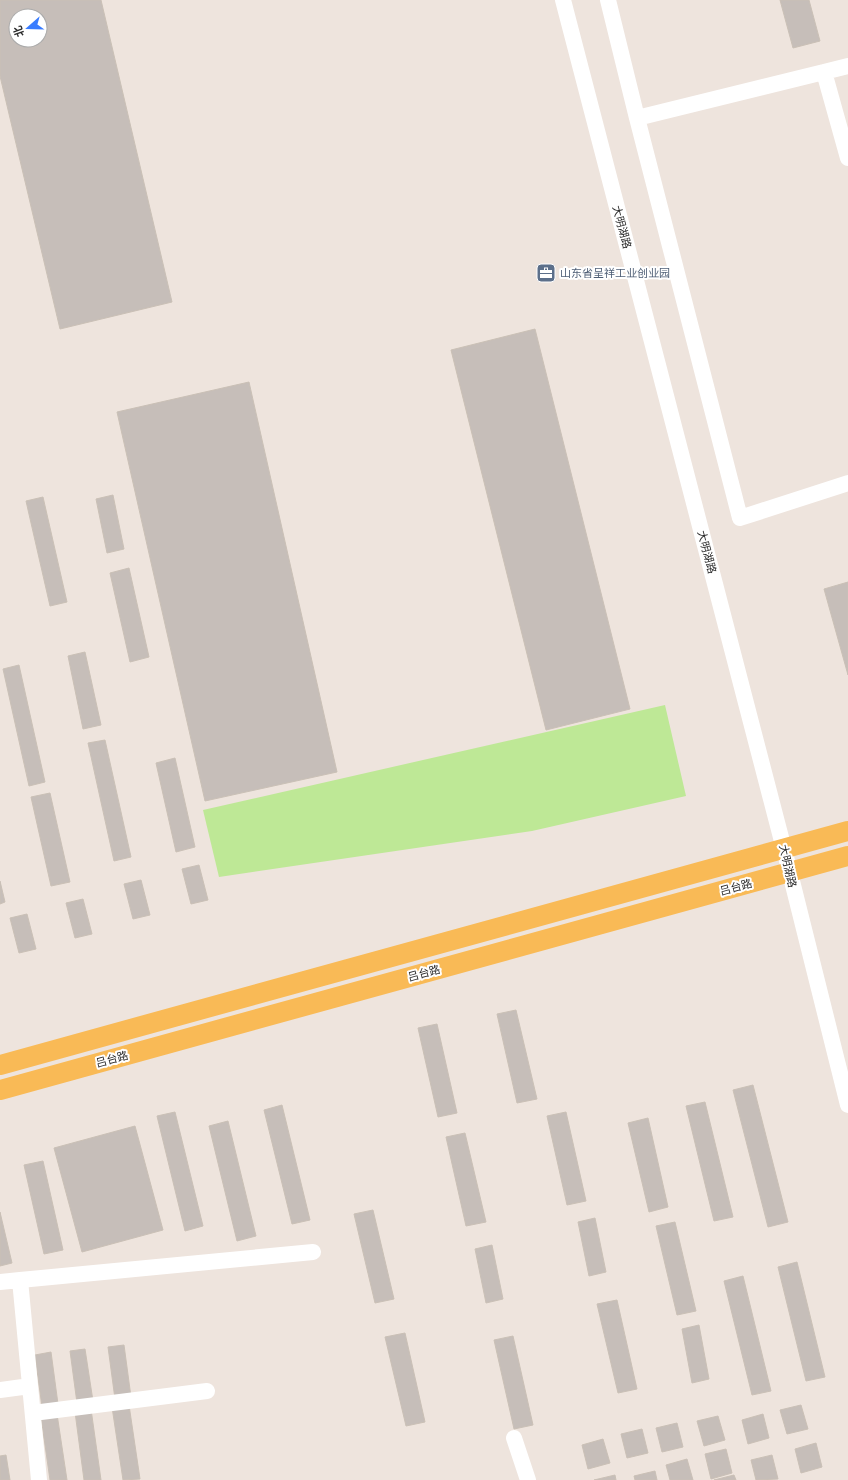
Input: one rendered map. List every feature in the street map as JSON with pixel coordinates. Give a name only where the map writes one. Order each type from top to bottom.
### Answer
[{"type":"main road","points":[[0,1065],[848,831]]},
{"type":"main road","name":"吕台路","points":[[0,1090],[848,856]]},
{"type":"street","name":"大明湖路","points":[[563,0],[784,849],[848,1105]]},
{"type":"street","points":[[608,0],[740,518],[848,483]]},
{"type":"street","points":[[637,118],[848,66]]},
{"type":"street","points":[[824,72],[848,158]]},
{"type":"street","points":[[0,1282],[313,1252]]},
{"type":"street","points":[[20,1280],[39,1480]]},
{"type":"street","points":[[0,1390],[30,1386]]},
{"type":"street","points":[[33,1413],[207,1391]]},
{"type":"street","points":[[514,1438],[528,1480]]},
{"type":"green space","points":[[665,705],[686,796],[532,831],[219,877],[203,810]]},
{"type":"building","points":[[0,0],[101,0],[172,302],[60,329],[0,76]]},
{"type":"building","points":[[780,0],[809,0],[820,41],[793,48]]},
{"type":"building","points":[[535,329],[630,709],[546,730],[451,350]]},
{"type":"building","points":[[249,382],[337,772],[205,801],[117,412]]},
{"type":"building","points":[[113,495],[124,549],[107,553],[96,499]]},
{"type":"building","points":[[43,497],[67,602],[50,606],[26,501]]},
{"type":"building","points":[[129,568],[149,657],[130,662],[110,573]]},
{"type":"building","points":[[848,582],[848,675],[824,589]]},
{"type":"building","points":[[85,652],[101,725],[83,729],[68,656]]},
{"type":"building","points":[[19,665],[45,782],[29,786],[3,669]]},
{"type":"building","points":[[105,740],[131,857],[114,861],[88,743]]},
{"type":"building","points":[[175,758],[195,847],[176,852],[156,763]]},
{"type":"building","points":[[50,793],[70,882],[51,886],[31,797]]},
{"type":"building","points":[[199,865],[208,900],[191,904],[182,869]]},
{"type":"building","points":[[141,880],[150,915],[133,919],[124,884]]},
{"type":"building","points":[[0,881],[5,902],[0,904]]},
{"type":"building","points":[[83,899],[92,934],[75,938],[66,903]]},
{"type":"building","points":[[27,914],[36,949],[19,953],[10,918]]},
{"type":"building","points":[[516,1010],[537,1099],[517,1103],[497,1014]]},
{"type":"building","points":[[437,1024],[457,1113],[438,1117],[418,1028]]},
{"type":"building","points":[[753,1085],[788,1222],[768,1227],[733,1090]]},
{"type":"building","points":[[705,1102],[733,1217],[714,1221],[686,1106]]},
{"type":"building","points":[[282,1105],[310,1220],[292,1224],[264,1110]]},
{"type":"building","points":[[175,1112],[203,1226],[185,1231],[157,1116]]},
{"type":"building","points":[[566,1112],[586,1201],[567,1205],[547,1116]]},
{"type":"building","points":[[648,1118],[668,1207],[649,1212],[628,1123]]},
{"type":"building","points":[[228,1121],[256,1236],[237,1241],[209,1126]]},
{"type":"building","points":[[135,1126],[163,1230],[82,1252],[54,1148]]},
{"type":"building","points":[[465,1133],[486,1222],[466,1226],[446,1137]]},
{"type":"building","points":[[43,1161],[63,1250],[44,1254],[24,1165]]},
{"type":"building","points":[[373,1210],[394,1299],[375,1303],[354,1214]]},
{"type":"building","points":[[0,1212],[12,1263],[0,1266]]},
{"type":"building","points":[[595,1218],[606,1272],[589,1276],[578,1222]]},
{"type":"building","points":[[675,1222],[696,1311],[677,1315],[656,1226]]},
{"type":"building","points":[[492,1245],[503,1299],[486,1303],[475,1249]]},
{"type":"building","points":[[797,1262],[825,1377],[806,1381],[778,1267]]},
{"type":"building","points":[[743,1276],[771,1391],[752,1395],[724,1281]]},
{"type":"building","points":[[617,1300],[637,1389],[618,1393],[597,1304]]},
{"type":"building","points":[[699,1325],[709,1379],[692,1383],[682,1329]]},
{"type":"building","points":[[405,1333],[425,1422],[406,1426],[385,1337]]},
{"type":"building","points":[[513,1336],[533,1425],[514,1429],[494,1340]]},
{"type":"building","points":[[124,1345],[131,1397],[115,1399],[108,1347]]},
{"type":"building","points":[[85,1349],[93,1401],[77,1403],[70,1351]]},
{"type":"building","points":[[51,1352],[58,1404],[42,1407],[35,1355]]},
{"type":"building","points":[[129,1405],[140,1479],[123,1480],[112,1407]]},
{"type":"building","points":[[801,1405],[808,1429],[787,1434],[780,1410]]},
{"type":"building","points":[[91,1409],[101,1480],[84,1480],[75,1412]]},
{"type":"building","points":[[57,1414],[67,1480],[50,1480],[41,1417]]},
{"type":"building","points":[[763,1414],[769,1438],[748,1444],[742,1420]]},
{"type":"building","points":[[718,1416],[725,1440],[704,1446],[697,1421]]},
{"type":"building","points":[[677,1423],[683,1447],[662,1452],[656,1428]]},
{"type":"building","points":[[642,1429],[648,1453],[627,1458],[621,1434]]},
{"type":"building","points":[[603,1439],[610,1463],[588,1469],[582,1445]]},
{"type":"building","points":[[816,1443],[822,1467],[801,1473],[795,1449]]},
{"type":"building","points":[[726,1449],[732,1473],[711,1479],[705,1454]]},
{"type":"building","points":[[6,1455],[10,1480],[0,1480],[0,1456]]},
{"type":"building","points":[[772,1455],[778,1479],[756,1480],[751,1460]]},
{"type":"building","points":[[687,1459],[693,1480],[670,1480],[666,1465]]},
{"type":"building","points":[[655,1471],[657,1480],[635,1480],[634,1476]]},
{"type":"building","points":[[615,1475],[616,1480],[594,1480]]},
{"type":"building","points":[[734,1475],[736,1480],[714,1480]]},
{"type":"place","name":"山东省呈祥工业创业园","points":[[546,273]]}]
